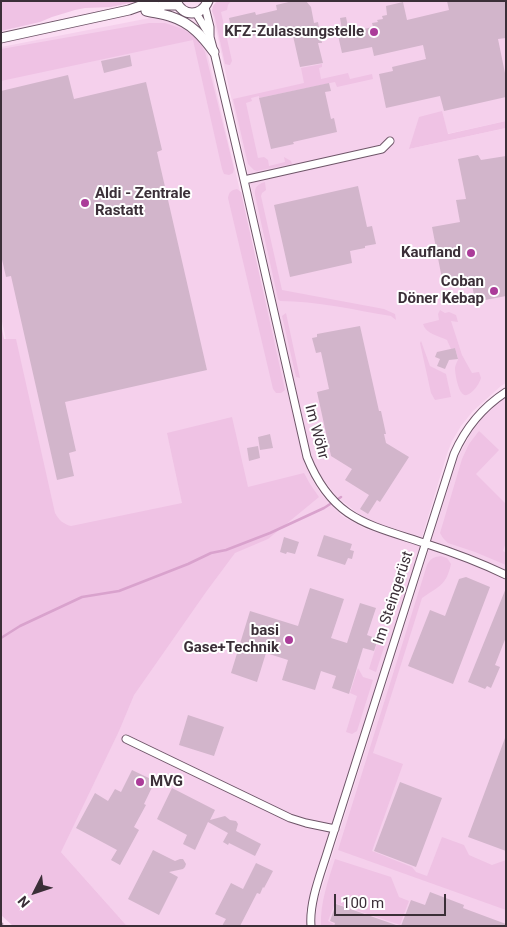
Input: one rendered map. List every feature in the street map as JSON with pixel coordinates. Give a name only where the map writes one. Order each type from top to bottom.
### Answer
[{"type":"street","points":[[1,38],[129,10],[154,1]]},
{"type":"street","points":[[146,11],[177,3],[188,12],[196,13],[206,4]]},
{"type":"street","name":"Im Wöhr","points":[[206,4],[210,37],[307,458],[312,470],[331,499],[352,516],[380,529],[426,543],[486,565],[506,575]]},
{"type":"street","points":[[129,10],[146,11],[181,20],[199,34],[214,52]]},
{"type":"street","name":"Im Wöhr","points":[[196,13],[210,37]]},
{"type":"street","points":[[244,180],[382,149],[390,141]]},
{"type":"street","name":"Im Steingerüst","points":[[311,926],[310,915],[313,902],[335,829],[454,454],[467,430],[478,416],[493,401],[506,392]]},
{"type":"street","points":[[126,739],[290,818],[306,824],[335,829]]},
{"type":"shaded area","points":[[1,1],[139,1],[111,7],[75,10],[40,22],[1,31]]},
{"type":"shaded area","points":[[217,1],[506,1],[506,121],[447,134],[409,149],[506,128],[506,383],[473,411],[452,441],[422,537],[379,524],[360,515],[337,497],[320,475],[313,461],[212,11]]},
{"type":"shaded area","points":[[217,1],[231,1],[227,10],[221,12],[232,61],[230,65],[225,64],[212,11]]},
{"type":"shaded area","points":[[155,17],[180,23],[202,40],[207,52],[305,465],[313,481],[321,494],[342,516],[366,529],[422,546],[306,911],[308,926],[127,926],[61,852],[30,450],[1,317],[1,47]]},
{"type":"shaded area","points":[[149,23],[165,23],[183,29],[198,39],[205,52],[234,169],[233,173],[229,175],[224,174],[222,169],[193,40],[1,81],[1,49]]},
{"type":"shaded area","points":[[322,64],[322,67],[319,68],[321,79],[348,73],[350,79],[372,74],[373,79],[337,87],[335,82],[251,98],[252,101],[246,103],[258,158],[264,157],[268,160],[269,166],[285,162],[284,157],[291,161],[292,164],[254,170],[248,164],[233,99],[304,83],[301,68]]},
{"type":"shaded area","points":[[442,111],[448,134],[506,121],[506,128],[409,149],[419,117]]},
{"type":"shaded area","points":[[265,182],[266,190],[261,196],[282,290],[384,309],[395,314],[396,320],[391,316],[322,304],[280,301],[278,299],[255,195],[257,186]]},
{"type":"shaded area","points":[[237,189],[241,192],[285,390],[281,393],[276,393],[273,389],[228,198],[233,190]]},
{"type":"shaded area","points":[[440,310],[456,315],[458,322],[451,321],[462,355],[472,373],[479,372],[481,378],[475,389],[466,395],[460,390],[457,381],[455,368],[458,360],[455,348],[451,349],[447,340],[427,330],[423,324],[439,320],[438,314]]},
{"type":"shaded area","points":[[286,313],[300,378],[296,377],[282,316]]},
{"type":"shaded area","points":[[1,324],[4,339],[16,339],[55,513],[66,524],[71,526],[182,503],[167,433],[232,417],[248,487],[304,473],[319,497],[268,539],[235,553],[206,592],[134,695],[119,731],[61,852],[127,926],[13,926],[1,915]]},
{"type":"shaded area","points":[[421,341],[430,366],[446,374],[451,397],[435,400],[431,393]]},
{"type":"shaded area","points":[[506,398],[506,926],[315,926],[317,903],[458,457],[471,433],[482,418],[501,400]]},
{"type":"shaded area","points":[[479,431],[499,450],[476,474],[506,504],[506,542],[503,551],[506,553],[506,565],[448,543],[440,533],[462,459],[469,444]]},
{"type":"shaded area","points":[[441,556],[447,558],[451,564],[447,577],[441,585],[422,598],[373,753],[403,764],[372,851],[412,867],[416,872],[427,876],[442,837],[464,845],[469,855],[492,865],[506,860],[506,910],[338,850],[427,565],[433,558]]},
{"type":"shaded area","points":[[386,630],[388,635],[376,672],[369,669],[380,634]]},
{"type":"shaded area","points":[[358,668],[363,677],[373,680],[357,731],[352,734],[346,732],[357,696],[350,693]]},
{"type":"shaded area","points":[[335,859],[391,877],[399,897],[409,901],[400,925],[335,903],[328,921],[334,924],[333,926],[321,926],[323,900]]},
{"type":"building","points":[[293,1],[306,1],[311,7],[314,23],[318,22],[322,43],[318,43],[323,63],[300,67],[291,27],[272,31],[272,33],[247,37],[245,25],[231,28],[229,18],[255,12],[256,15],[277,10],[276,5]]},
{"type":"building","points":[[447,1],[506,1],[506,38],[498,39],[506,78],[506,97],[444,111],[440,96],[386,108],[379,74],[393,71],[392,67],[426,59],[423,45],[374,56],[372,47],[342,53],[337,31],[342,30],[340,18],[346,17],[349,32],[373,27],[372,23],[378,22],[377,20],[383,19],[382,16],[387,15],[386,6],[403,2],[407,20],[449,10]]},
{"type":"building","points":[[130,55],[132,66],[104,73],[101,61]]},
{"type":"building","name":"Aldi - Zentrale Rastatt","points":[[68,75],[74,99],[146,82],[162,150],[157,152],[207,370],[65,402],[76,451],[69,453],[74,476],[57,480],[11,276],[6,277],[1,255],[1,91]]},
{"type":"building","points":[[329,83],[331,91],[325,92],[331,119],[334,118],[337,132],[271,149],[259,98]]},
{"type":"building","name":"Kaufland","points":[[478,155],[481,160],[506,156],[506,296],[475,302],[471,278],[443,284],[432,227],[460,222],[456,200],[466,199],[458,159]]},
{"type":"building","points":[[358,186],[367,227],[372,226],[376,244],[350,251],[352,263],[290,277],[274,205]]},
{"type":"building","points":[[360,326],[379,411],[381,411],[386,443],[409,457],[380,502],[377,500],[368,514],[360,509],[369,495],[345,480],[352,469],[331,456],[317,392],[329,389],[321,352],[316,353],[312,338],[317,337],[317,334]]},
{"type":"building","points":[[455,348],[458,359],[449,360],[445,369],[437,366],[440,359],[435,357],[437,352]]},
{"type":"building","points":[[270,434],[273,448],[260,450],[258,437]]},
{"type":"building","points":[[258,446],[260,458],[249,461],[247,448]]},
{"type":"building","points":[[324,535],[352,544],[350,550],[354,551],[352,559],[348,558],[345,565],[317,556]]},
{"type":"building","points":[[284,537],[299,542],[295,554],[280,552]]},
{"type":"building","points":[[466,577],[490,587],[453,684],[408,666],[430,610],[445,616],[459,579]]},
{"type":"building","name":"basi Gase+Technik","points":[[310,588],[344,599],[331,638],[347,643],[360,603],[376,608],[367,635],[378,639],[374,651],[363,648],[349,694],[332,688],[336,676],[321,671],[315,690],[282,680],[288,660],[266,653],[257,682],[231,673],[250,611],[298,626]]},
{"type":"building","points":[[506,588],[506,637],[495,665],[500,667],[491,688],[487,686],[485,689],[468,682]]},
{"type":"building","points":[[188,715],[224,727],[214,756],[179,745]]},
{"type":"building","points":[[506,738],[506,851],[468,837]]},
{"type":"building","points":[[132,770],[155,781],[144,804],[146,805],[134,827],[139,830],[120,865],[111,860],[117,850],[76,828],[95,793],[108,801],[115,789],[121,792]]},
{"type":"building","points":[[400,782],[442,798],[416,867],[374,851]]},
{"type":"building","points":[[172,788],[215,810],[210,820],[225,816],[230,820],[236,821],[238,824],[236,831],[261,844],[255,856],[223,842],[228,833],[208,822],[195,850],[183,844],[187,835],[157,819]]},
{"type":"building","points":[[153,850],[175,861],[183,859],[186,864],[183,869],[169,872],[178,877],[159,915],[128,899]]},
{"type":"building","points":[[256,863],[273,871],[264,888],[260,894],[257,893],[240,926],[222,926],[226,919],[215,914],[231,883],[243,889]]},
{"type":"building","points":[[430,892],[464,905],[463,908],[506,924],[506,926],[401,926],[411,900],[425,905]]},
{"type":"building","points":[[336,904],[396,926],[334,926],[335,923],[330,921]]},
{"type":"waterway","points":[[1,638],[20,626],[82,597],[119,591],[211,553],[226,550],[270,533],[324,508],[341,497]]},
{"type":"railway","points":[[1,923],[4,926]]},
{"type":"place","name":"KFZ-Zulassungstelle","points":[[374,32]]},
{"type":"place","name":"Aldi - Zentrale Rastatt","points":[[85,203]]},
{"type":"place","name":"Kaufland","points":[[471,253]]},
{"type":"place","name":"Coban Döner Kebap","points":[[494,291]]},
{"type":"place","name":"basi Gase+Technik","points":[[289,640]]},
{"type":"place","name":"MVG","points":[[140,782]]}]
